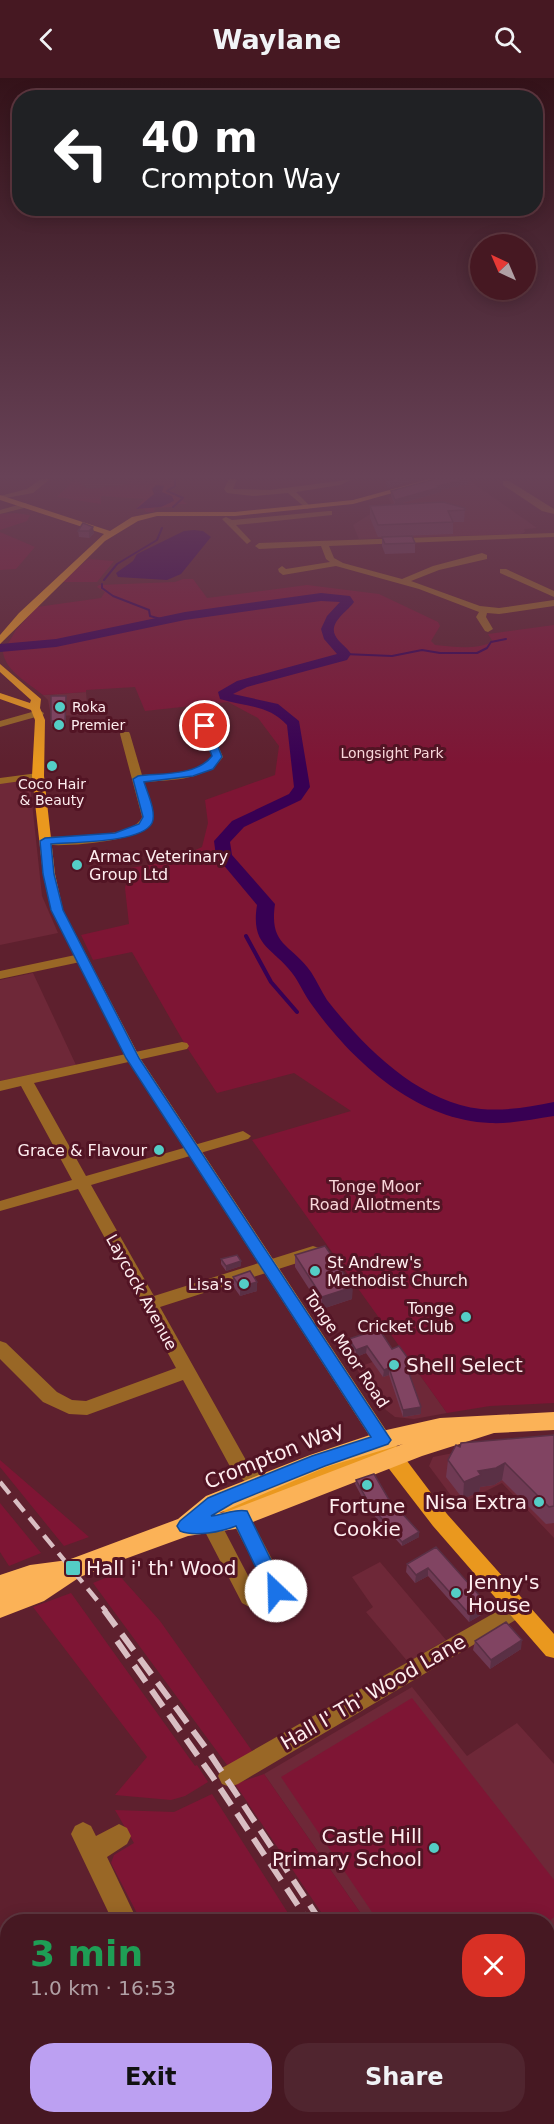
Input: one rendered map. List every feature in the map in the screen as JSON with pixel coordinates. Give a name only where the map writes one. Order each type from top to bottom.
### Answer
[{"type":"highway","name":"Crompton Way","points":[[0,1607],[35,1593],[71,1570],[186,1526],[268,1488],[388,1449],[491,1425],[554,1421]]},
{"type":"highway","name":"Crompton Way","points":[[213,1513],[227,1522],[388,1449]]},
{"type":"highway","name":"Crompton Way","points":[[0,1586],[30,1575],[71,1570]]},
{"type":"main road","points":[[0,641],[22,615],[64,574]]},
{"type":"main road","points":[[0,667],[36,699],[37,711],[0,696]]},
{"type":"main road","name":"Tonge Moor Road","points":[[37,711],[38,776],[54,899],[80,958],[133,1058],[267,1267],[388,1449],[440,1520],[554,1648]]},
{"type":"street","points":[[379,574],[405,581],[443,594],[466,606],[484,610],[505,610],[554,603]]},
{"type":"street","points":[[405,581],[421,574]]},
{"type":"street","points":[[512,574],[554,594]]},
{"type":"street","points":[[484,610],[481,617],[488,629]]},
{"type":"street","points":[[0,724],[37,711]]},
{"type":"street","points":[[138,779],[190,773],[210,766],[218,757],[205,726]]},
{"type":"street","points":[[45,841],[115,836],[131,832],[147,823],[148,817],[126,734]]},
{"type":"street","points":[[0,781],[38,776]]},
{"type":"street","points":[[0,975],[80,958]]},
{"type":"street","points":[[0,1086],[182,1046]]},
{"type":"street","name":"Laycock Avenue","points":[[25,1080],[240,1467],[268,1488]]},
{"type":"street","points":[[0,1206],[243,1136]]},
{"type":"street","points":[[150,1304],[322,1249]]},
{"type":"street","points":[[0,1348],[50,1397],[69,1407],[87,1408],[186,1372]]},
{"type":"street","points":[[213,1513],[249,1597],[256,1601],[267,1601],[275,1595],[277,1588],[240,1517]]},
{"type":"street","name":"Hall I' Th' Wood Lane","points":[[230,1776],[517,1609]]},
{"type":"street","points":[[119,1836],[87,1843],[122,1914]]},
{"type":"shaded area","points":[[117,574],[180,574],[167,580],[118,577]]},
{"type":"shaded area","points":[[86,692],[88,715],[51,716],[48,700],[43,695]]},
{"type":"shaded area","points":[[25,781],[30,784],[42,896],[58,933],[0,945],[0,782]]},
{"type":"shaded area","points":[[33,973],[76,1065],[0,1081],[0,980]]},
{"type":"shaded area","points":[[403,1351],[447,1413],[414,1419],[395,1417],[386,1410],[356,1368]]},
{"type":"shaded area","points":[[554,1441],[554,1538],[502,1483],[458,1505],[429,1466],[433,1457],[489,1446]]},
{"type":"shaded area","points":[[380,1562],[446,1640],[408,1662],[366,1612],[373,1607],[352,1577]]},
{"type":"shaded area","name":"Castle Hill Primary School","points":[[412,1687],[467,1756],[517,1723],[554,1764],[554,1914],[361,1914],[264,1774]]},
{"type":"green space","points":[[70,574],[103,574],[97,582],[61,582]]},
{"type":"green space","points":[[193,579],[207,598],[307,585],[379,594],[438,622],[440,626],[431,641],[435,645],[478,646],[493,642],[488,634],[554,625],[554,1403],[490,1406],[447,1413],[252,1140],[351,1111],[294,1073],[217,1093],[186,1046],[132,952],[93,960],[81,935],[129,924],[125,888],[130,868],[171,861],[202,847],[208,823],[205,800],[275,775],[279,746],[258,718],[228,702],[145,711],[135,687],[43,695],[13,671],[3,652],[16,630],[37,607],[101,598],[105,592],[97,587],[99,585],[175,582]]},
{"type":"green space","points":[[0,1460],[89,1537],[64,1546],[0,1467]]},
{"type":"green space","points":[[0,1503],[41,1553],[9,1566],[0,1552]]},
{"type":"green space","points":[[117,1573],[160,1621],[255,1755],[230,1769],[93,1583]]},
{"type":"green space","points":[[71,1593],[208,1782],[185,1796],[171,1800],[115,1795],[147,1757],[33,1607]]},
{"type":"green space","name":"Castle Hill Primary School","points":[[412,1698],[554,1880],[554,1914],[373,1914],[281,1777]]},
{"type":"green space","points":[[264,1774],[361,1914],[322,1914],[235,1784]]},
{"type":"green space","points":[[212,1794],[289,1914],[137,1914],[111,1863],[114,1855],[134,1843],[115,1810],[174,1812]]},
{"type":"building","points":[[51,696],[66,696],[65,721],[51,721]]},
{"type":"building","points":[[325,1246],[353,1287],[322,1297],[295,1255]]},
{"type":"building","points":[[237,1255],[241,1261],[226,1266],[221,1259]]},
{"type":"building","points":[[250,1271],[257,1282],[240,1287],[233,1277]]},
{"type":"building","points":[[379,1329],[392,1349],[399,1346],[410,1361],[405,1362],[421,1407],[403,1410],[389,1368],[384,1370],[367,1346],[356,1350],[349,1339]]},
{"type":"building","points":[[554,1435],[554,1506],[549,1507],[505,1463],[496,1468],[478,1471],[481,1475],[464,1482],[448,1460],[456,1445],[460,1447],[461,1443]]},
{"type":"building","points":[[374,1474],[388,1498],[419,1532],[402,1542],[370,1505],[356,1480]]},
{"type":"building","points":[[436,1547],[487,1604],[470,1615],[428,1568],[416,1575],[407,1564]]},
{"type":"building","points":[[506,1622],[522,1640],[491,1660],[475,1641]]},
{"type":"waterway","points":[[104,580],[108,574]]},
{"type":"waterway","points":[[102,584],[102,588],[113,596],[149,610],[150,616],[164,620]]},
{"type":"waterway","points":[[0,648],[56,643],[185,616],[321,597],[346,599],[348,602],[332,619],[327,629],[331,639],[344,654],[342,657],[242,684],[225,692],[225,696],[231,698],[273,707],[294,724],[302,787],[295,797],[238,824],[222,841],[224,856],[266,904],[265,928],[272,943],[301,972],[317,999],[334,1021],[385,1071],[424,1097],[468,1113],[500,1116],[554,1109]]},
{"type":"waterway","points":[[344,654],[392,656],[422,650],[440,653],[477,653],[487,648],[491,642],[506,639]]},
{"type":"waterway","points":[[246,936],[271,982],[297,1012]]},
{"type":"railway","points":[[0,1482],[106,1611]]},
{"type":"railway","points":[[104,1610],[208,1751],[316,1914]]},
{"type":"railway","points":[[117,1641],[212,1776],[304,1914]]},
{"type":"place","name":"Roka","points":[[60,707]]},
{"type":"place","name":"Premier","points":[[59,725]]},
{"type":"place","name":"Coco Hair & Beauty","points":[[52,766]]},
{"type":"place","name":"Armac Veterinary Group Ltd","points":[[77,865]]},
{"type":"place","name":"Grace & Flavour","points":[[159,1150]]},
{"type":"place","name":"St Andrew's Methodist Church","points":[[315,1271]]},
{"type":"place","name":"Lisa's","points":[[244,1284]]},
{"type":"place","name":"Tonge Cricket Club","points":[[466,1317]]},
{"type":"place","name":"Shell Select","points":[[394,1365]]},
{"type":"place","name":"Fortune Cookie","points":[[367,1485]]},
{"type":"place","name":"Nisa Extra","points":[[539,1502]]},
{"type":"place","name":"Hall i' th' Wood","points":[[73,1568]]},
{"type":"place","name":"Jenny's House","points":[[456,1593]]},
{"type":"place","name":"Castle Hill Primary School","points":[[434,1848]]},
{"type":"route","points":[[205,726],[218,757],[214,763],[198,772],[138,779],[148,817],[147,823],[143,826],[115,836],[45,841],[57,910],[133,1058],[382,1440],[318,1461],[214,1503],[186,1526],[227,1522],[240,1517],[277,1588],[276,1591]]},
{"type":"park label","name":"Longsight Park","points":[[392,753]]},
{"type":"park label","name":"Tonge Moor Road Allotments","points":[[375,1195]]}]
